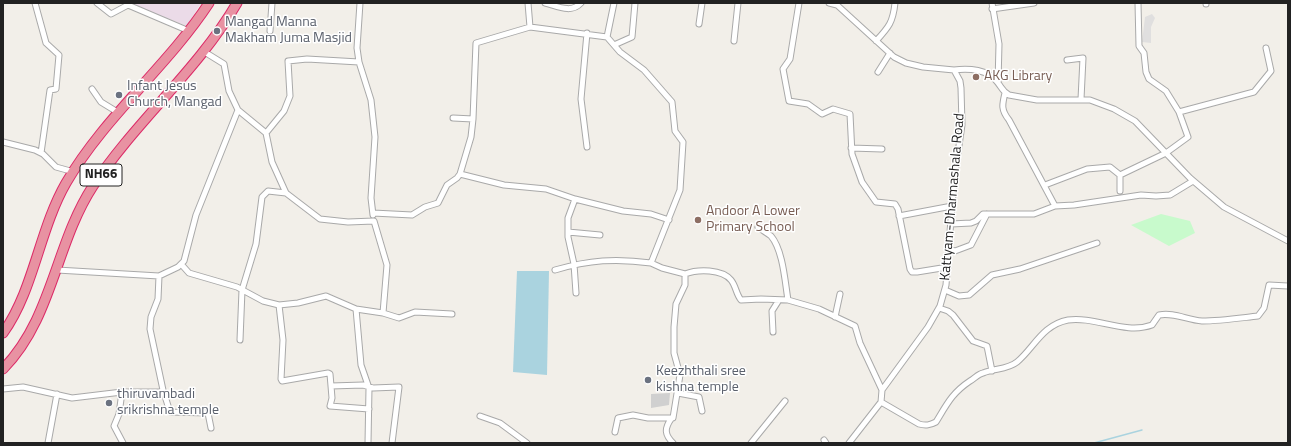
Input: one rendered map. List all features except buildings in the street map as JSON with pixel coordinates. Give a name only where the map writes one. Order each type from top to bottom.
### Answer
[{"type":"highway","name":"NH66","points":[[3,333],[20,306],[46,226],[55,204],[74,172],[119,113],[189,32],[209,3]]},
{"type":"highway","name":"NH66","points":[[3,369],[32,331],[57,270],[73,222],[93,186],[129,136],[170,91],[203,50],[237,3]]},
{"type":"street","points":[[35,3],[46,43],[59,54],[56,89],[50,90],[41,153]]},
{"type":"street","points":[[97,3],[111,14],[128,5],[189,32]]},
{"type":"street","points":[[270,31],[272,3]]},
{"type":"street","points":[[360,3],[357,48],[359,62],[368,87],[373,114],[375,153],[371,198],[374,221],[387,265],[383,313]]},
{"type":"street","points":[[528,3],[530,27]]},
{"type":"street","points":[[545,3],[567,9],[576,8],[581,3]]},
{"type":"street","points":[[607,37],[614,3]]},
{"type":"street","points":[[614,45],[632,37],[635,3]]},
{"type":"street","points":[[700,24],[702,3]]},
{"type":"street","points":[[734,40],[738,3]]},
{"type":"street","points":[[799,3],[792,53],[789,62],[783,68],[789,101],[808,104],[822,114],[833,109],[850,114],[851,148],[862,182],[876,202],[895,204],[910,269],[912,272],[917,272],[948,267]]},
{"type":"street","points":[[829,3],[837,5],[890,53],[906,63],[923,68],[954,70],[963,69],[982,72],[991,76],[1005,93],[1037,100],[1081,99],[1101,104],[1135,121],[1193,181],[1224,207],[1288,241]]},
{"type":"street","points":[[876,41],[891,25],[894,18],[895,3]]},
{"type":"street","points":[[998,83],[998,44],[992,6],[1034,3]]},
{"type":"street","points":[[1120,176],[1166,153],[1188,137],[1179,112],[1166,91],[1149,79],[1146,72],[1144,53],[1139,46],[1138,3]]},
{"type":"street","points":[[373,212],[412,215],[425,207],[438,202],[447,185],[460,174],[471,137],[476,43],[530,27],[587,33],[607,37],[620,52],[644,70],[672,102],[675,131],[683,142],[680,190],[651,263]]},
{"type":"street","points":[[587,33],[581,99],[587,147]]},
{"type":"street","points":[[1179,112],[1254,92],[1271,71],[1266,48]]},
{"type":"street","points":[[203,50],[224,64],[229,91],[238,110],[266,133],[272,162],[286,193],[320,219],[348,222],[374,221]]},
{"type":"street","points":[[878,72],[890,53]]},
{"type":"street","points":[[1067,60],[1083,58],[1081,99]]},
{"type":"street","points":[[266,133],[284,111],[290,96],[288,61],[307,60],[359,62]]},
{"type":"street","name":"Kattyam-Dharmashala Road","points":[[882,390],[928,327],[939,308],[945,290],[952,206],[962,125],[960,81],[954,70]]},
{"type":"street","points":[[92,89],[101,102],[119,113]]},
{"type":"street","points":[[1005,93],[1001,106],[1002,111],[1009,120],[1055,206]]},
{"type":"street","points":[[57,270],[160,276],[181,264],[184,261],[196,215],[238,110]]},
{"type":"street","points":[[453,118],[473,119]]},
{"type":"street","points":[[3,142],[41,153],[53,162],[56,167],[74,172]]},
{"type":"street","points":[[851,148],[882,149]]},
{"type":"street","points":[[1045,185],[1087,170],[1110,167],[1120,176],[1120,191]]},
{"type":"street","points":[[460,174],[504,185],[546,189],[575,199],[623,211],[651,214],[669,220]]},
{"type":"street","points":[[951,224],[967,224],[976,221],[983,214],[1034,214],[1055,206],[1074,205],[1141,195],[1170,195],[1193,181]]},
{"type":"street","points":[[240,340],[242,290],[256,244],[262,197],[268,191],[286,193]]},
{"type":"street","points":[[575,199],[568,218],[568,232],[574,264],[576,293]]},
{"type":"street","points":[[899,216],[952,206]]},
{"type":"street","points":[[949,249],[955,251],[971,246],[987,214]]},
{"type":"street","points":[[758,227],[770,236],[775,244],[783,267],[788,300]]},
{"type":"street","points":[[568,232],[600,235]]},
{"type":"street","points":[[945,290],[960,296],[969,295],[992,276],[1020,269],[1097,243]]},
{"type":"street","points":[[555,270],[574,264],[622,259],[651,263],[662,268],[685,274],[709,272],[726,276],[733,283],[741,300],[788,300],[819,309],[855,326],[860,343],[882,390],[881,402],[848,443]]},
{"type":"street","points":[[181,264],[189,273],[242,290],[263,301],[279,305],[298,303],[326,296],[356,309],[383,313],[399,318],[415,312],[452,314]]},
{"type":"street","points":[[673,443],[667,437],[666,432],[674,415],[678,393],[680,375],[674,353],[673,338],[676,304],[685,285],[685,274]]},
{"type":"street","points":[[160,276],[158,299],[151,317],[150,329],[163,390],[170,412],[208,413],[211,428]]},
{"type":"street","points":[[881,402],[919,424],[925,426],[930,425],[936,422],[949,398],[956,391],[982,373],[1002,369],[1017,362],[1035,340],[1052,326],[1061,322],[1085,319],[1111,325],[1146,327],[1152,325],[1159,315],[1162,314],[1172,314],[1203,321],[1258,316],[1264,308],[1269,285],[1288,286]]},
{"type":"street","points":[[835,317],[840,294]]},
{"type":"street","points":[[773,332],[772,311],[779,300]]},
{"type":"street","points":[[279,305],[283,340],[282,381],[328,373],[330,374],[332,398],[330,406],[369,409]]},
{"type":"street","points":[[939,308],[948,311],[953,315],[973,341],[987,346],[992,371]]},
{"type":"street","points":[[356,309],[361,365],[370,388],[368,443]]},
{"type":"street","points":[[331,386],[363,385],[370,388],[399,386],[392,443]]},
{"type":"street","points":[[3,389],[23,387],[80,398],[122,392],[154,393],[161,392],[163,390]]},
{"type":"street","points":[[122,392],[119,414],[114,426],[123,443]]},
{"type":"street","points":[[678,393],[699,397],[702,411]]},
{"type":"street","points":[[48,443],[57,394]]},
{"type":"street","points":[[751,443],[785,401]]},
{"type":"street","points":[[615,432],[618,418],[633,415],[671,419]]},
{"type":"street","points":[[480,416],[500,423],[527,443]]},
{"type":"shaded area","points":[[128,3],[201,3],[187,26]]},
{"type":"shaded area","points":[[1152,14],[1155,18],[1151,27],[1151,43],[1142,42],[1145,17]]},
{"type":"shaded area","points":[[670,393],[669,405],[651,408],[651,394]]},
{"type":"green space","points":[[1161,214],[1190,221],[1195,233],[1169,246],[1131,225]]},
{"type":"water","points":[[517,271],[549,271],[547,375],[513,372]]},
{"type":"waterway","points":[[1094,443],[1142,430]]},
{"type":"place","name":"Mangad Manna Makham Juma Masjid","points":[[217,31]]},
{"type":"place","name":"AKG Library","points":[[976,77]]},
{"type":"place","name":"Infant Jesus Church, Mangad","points":[[119,95]]},
{"type":"place","name":"Andoor A Lower Primary School","points":[[698,220]]},
{"type":"place","name":"Keezhthali sree kishna temple","points":[[648,380]]},
{"type":"place","name":"thiruvambadi srikrishna temple","points":[[109,403]]}]
